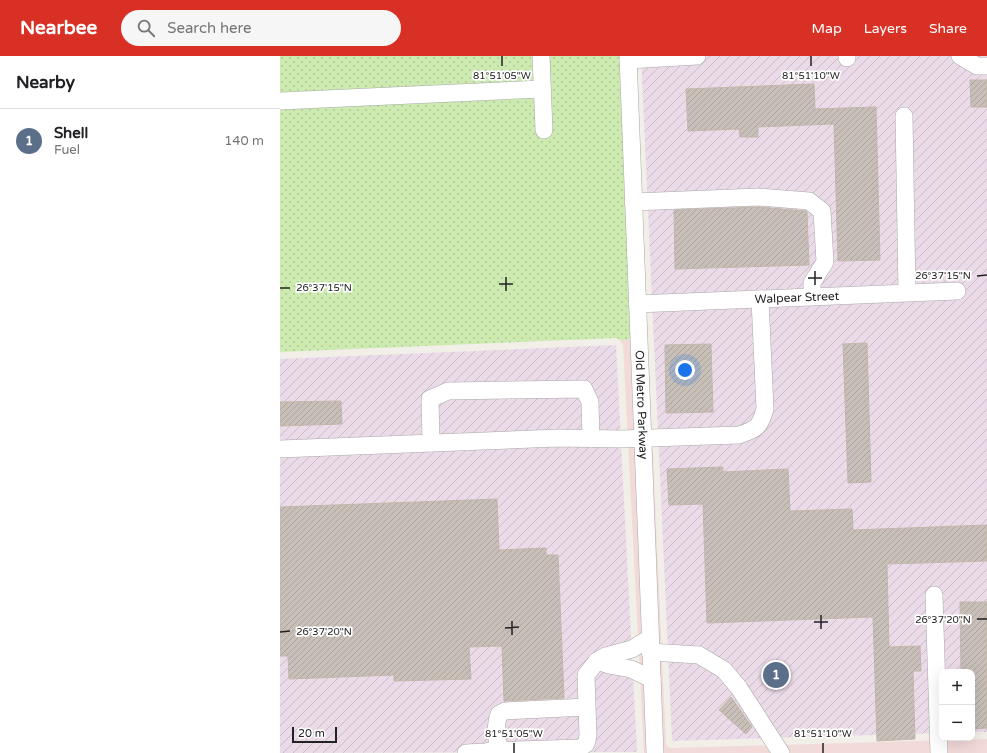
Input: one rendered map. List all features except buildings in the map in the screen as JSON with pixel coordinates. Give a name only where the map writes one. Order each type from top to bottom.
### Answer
[{"type":"street","points":[[541,56],[544,130]]},
{"type":"street","points":[[628,58],[697,56]]},
{"type":"street","points":[[960,56],[977,66],[987,66]]},
{"type":"street","name":"Old Metro Parkway","points":[[628,58],[655,753]]},
{"type":"street","points":[[280,101],[542,89]]},
{"type":"street","points":[[904,116],[907,292]]},
{"type":"street","points":[[633,202],[758,197],[809,201],[822,210],[825,262],[812,283],[812,296]]},
{"type":"street","name":"Walpear Street","points":[[637,304],[956,291]]},
{"type":"street","points":[[280,449],[558,438],[591,439],[739,435],[754,430],[762,423],[765,409],[760,299]]},
{"type":"street","points":[[430,444],[430,399],[448,391],[584,389],[590,402],[591,439]]},
{"type":"street","points":[[934,595],[940,753]]},
{"type":"street","points":[[466,753],[486,752],[501,748],[516,750],[580,748],[586,744],[588,736],[586,675],[590,668],[606,656],[650,645],[699,656],[724,670],[739,688],[781,753]]},
{"type":"street","points":[[598,661],[609,665],[632,669],[652,679]]},
{"type":"street","points":[[501,748],[498,744],[497,720],[499,714],[505,711],[587,707]]},
{"type":"shaded area","points":[[641,56],[987,56],[987,732],[975,732],[975,669],[939,669],[939,733],[672,741]]},
{"type":"shaded area","points":[[641,192],[666,746],[670,748],[939,740],[975,741],[975,739],[987,739],[987,753],[662,753]]},
{"type":"shaded area","points":[[631,339],[647,753],[644,753],[623,345],[620,340]]},
{"type":"shaded area","points":[[616,345],[637,752],[280,753],[280,359]]},
{"type":"green space","points":[[280,56],[620,56],[631,339],[620,340],[616,338],[280,352]]},
{"type":"place","name":"Shell","points":[[776,675]]}]
